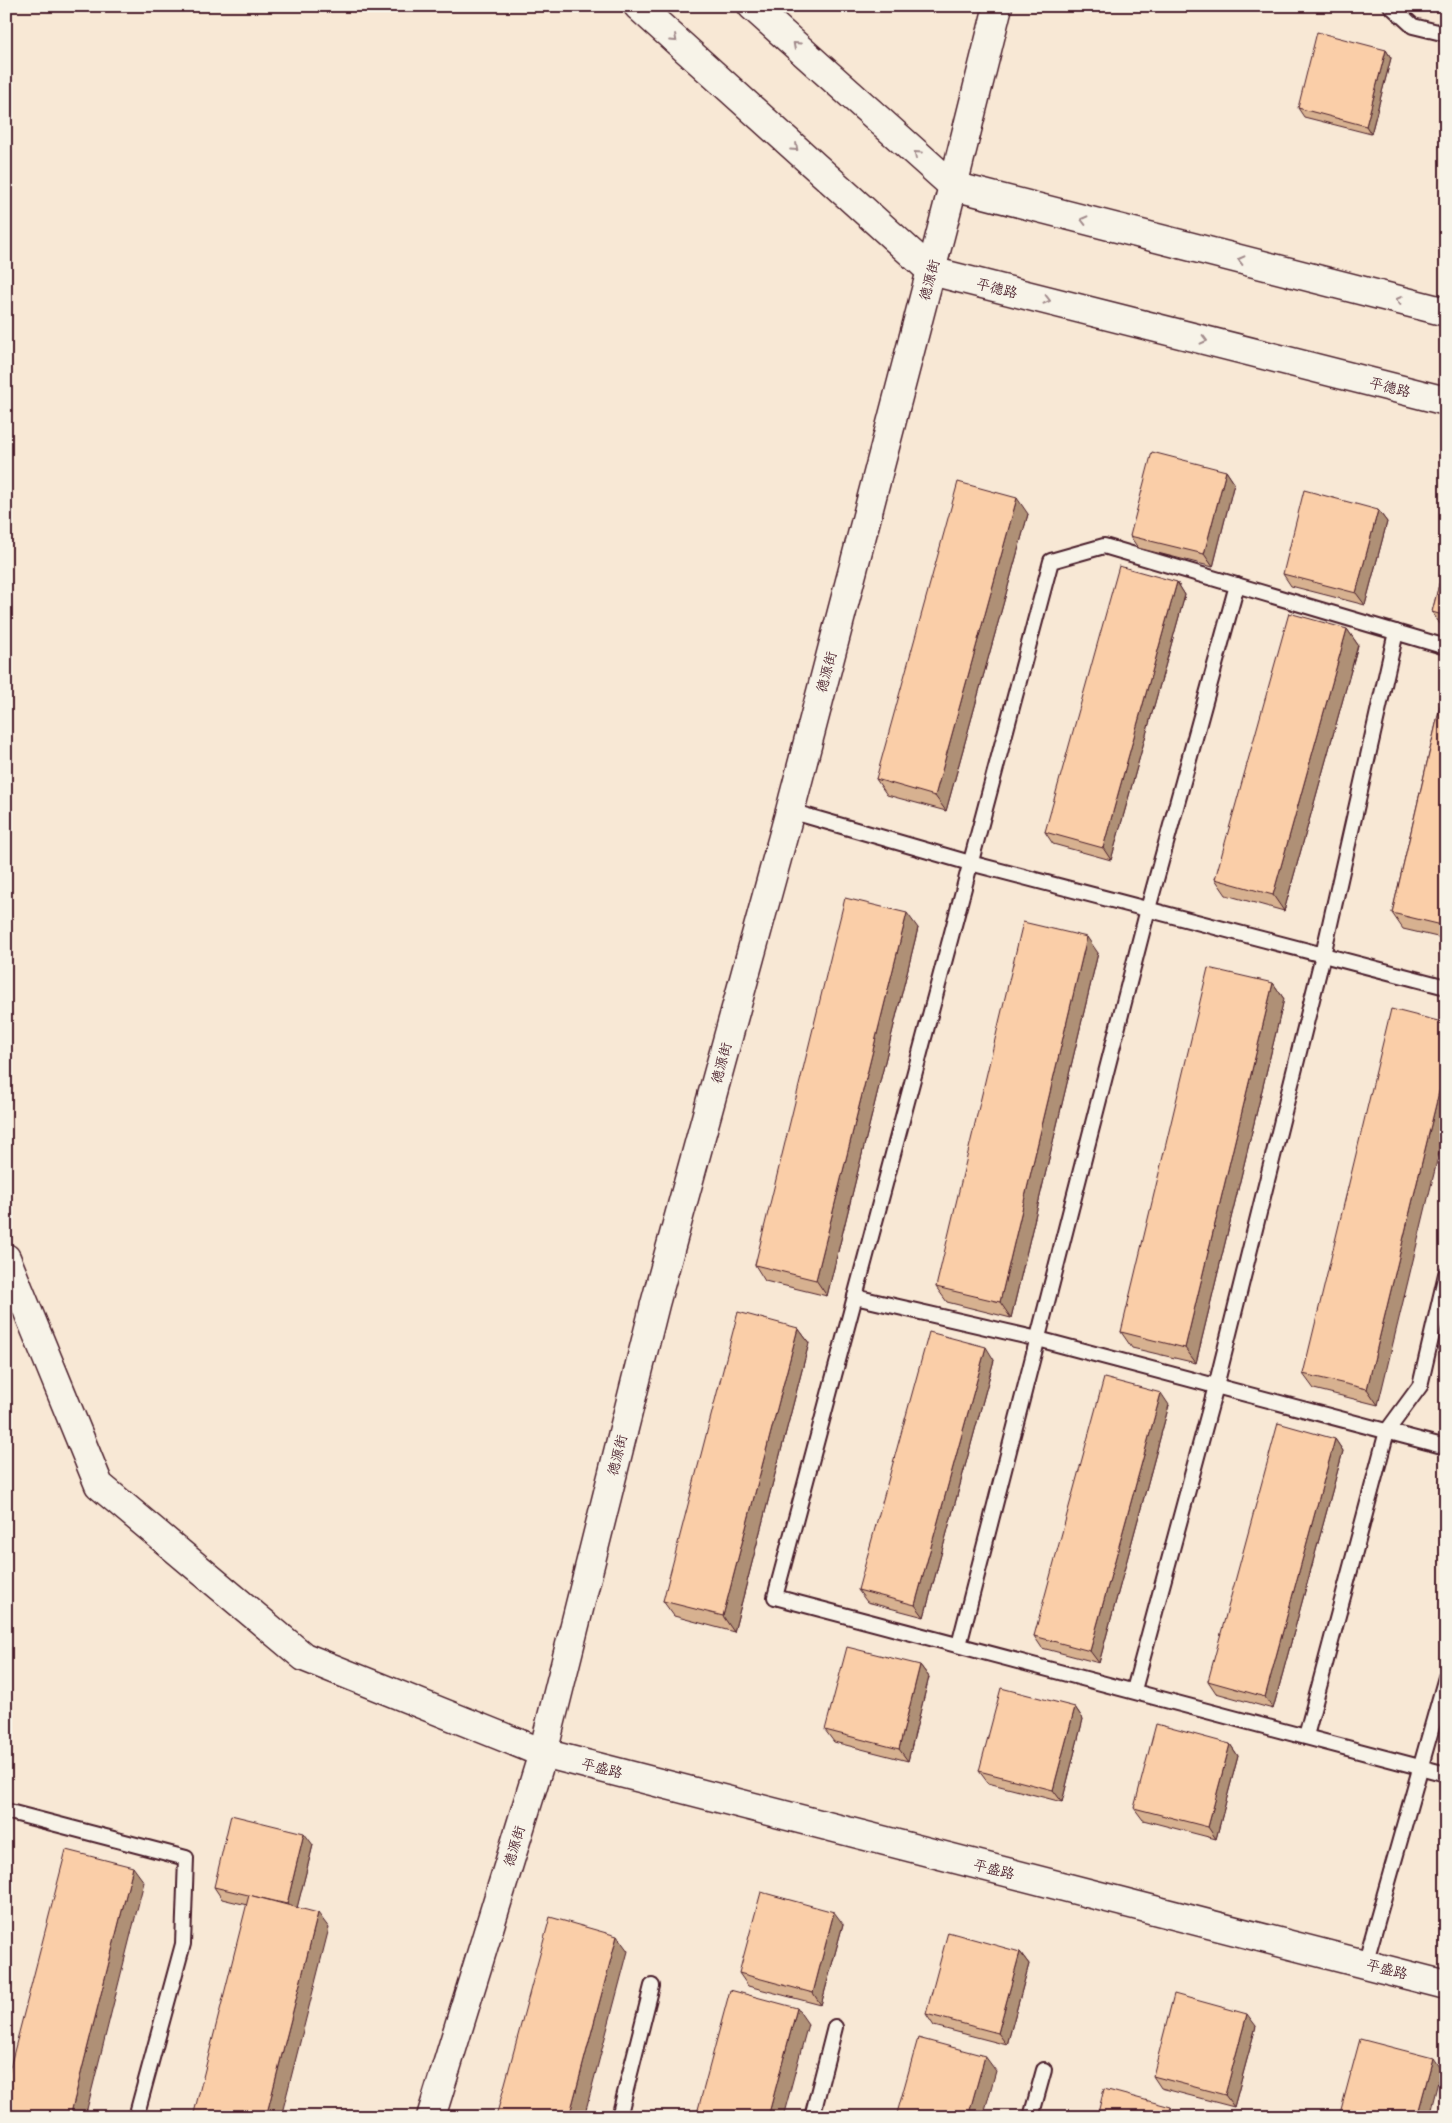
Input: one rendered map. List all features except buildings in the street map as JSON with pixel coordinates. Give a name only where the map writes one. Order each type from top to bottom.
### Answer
[{"type":"street","name":"平德路","points":[[638,6],[931,271],[1446,401]]},
{"type":"street","points":[[752,6],[954,186],[1446,312]]},
{"type":"street","name":"德源街","points":[[431,2117],[543,1752],[655,1304],[790,811],[954,186],[998,6]]},
{"type":"street","name":"平盛路","points":[[6,1258],[100,1485],[304,1657],[543,1752],[1446,1985]]},
{"type":"lane","points":[[1392,6],[1413,26],[1446,34]]},
{"type":"lane","points":[[1446,647],[1104,546],[1051,562],[775,1597],[1134,1690],[1446,1774]]},
{"type":"lane","points":[[959,1645],[1148,909],[1237,585]]},
{"type":"lane","points":[[1134,1690],[1216,1386],[1323,955],[1396,632]]},
{"type":"lane","points":[[790,811],[970,863],[1446,987]]},
{"type":"lane","points":[[1306,1736],[1387,1431],[1420,1386],[1446,1274]]},
{"type":"lane","points":[[855,1297],[1038,1339],[1446,1447]]},
{"type":"lane","points":[[1365,1964],[1446,1677]]},
{"type":"lane","points":[[6,1811],[186,1858],[183,1944],[136,2117]]},
{"type":"lane","points":[[619,2117],[652,1986]]},
{"type":"lane","points":[[812,2117],[835,2027]]},
{"type":"lane","points":[[1031,2117],[1044,2070]]}]
